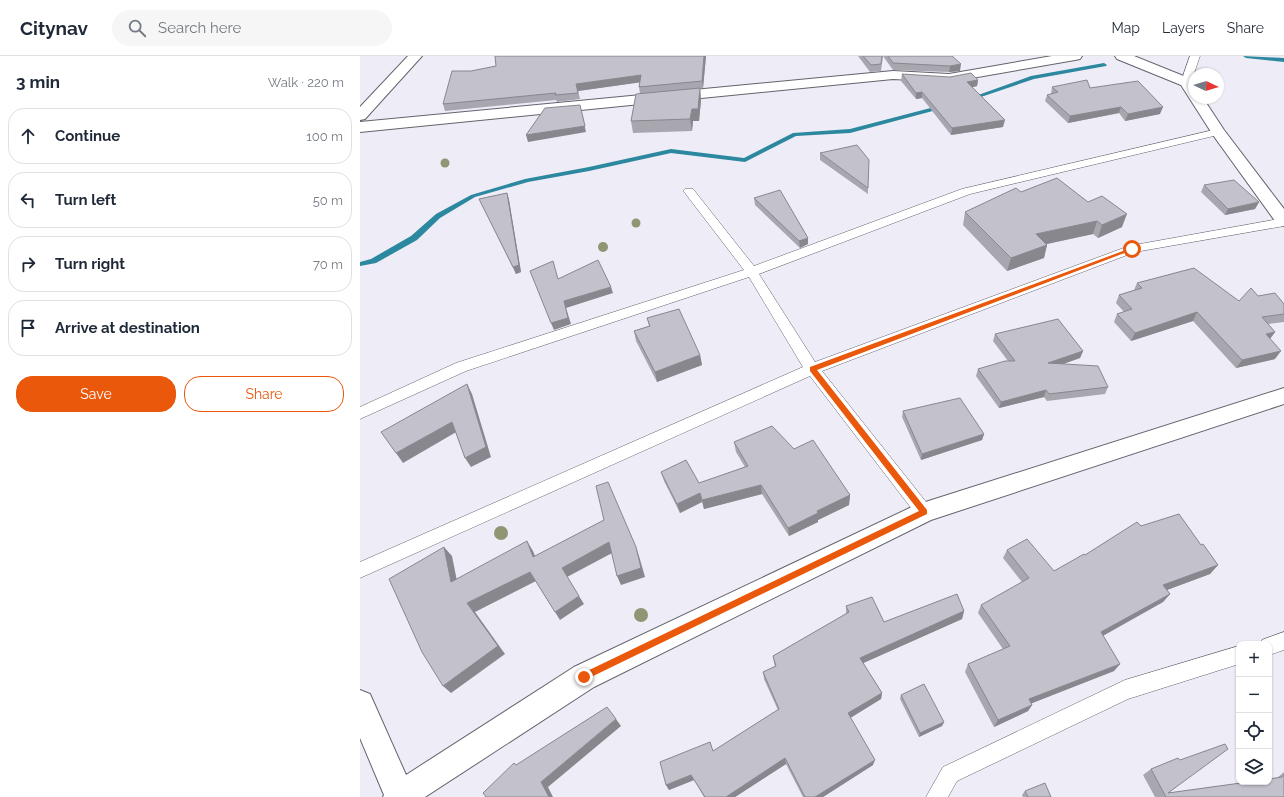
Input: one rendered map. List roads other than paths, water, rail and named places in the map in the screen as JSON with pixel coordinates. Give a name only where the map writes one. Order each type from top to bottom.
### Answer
[{"type":"street","points":[[360,116],[415,56]]},
{"type":"street","points":[[360,127],[893,76],[949,78],[1075,56]]},
{"type":"street","points":[[1122,56],[1186,82],[1188,85]]},
{"type":"street","points":[[1200,104],[1218,132],[1282,216]]},
{"type":"street","points":[[360,704],[398,796],[584,677],[924,512],[1284,396]]},
{"type":"lane","points":[[1186,82],[1195,56]]},
{"type":"lane","points":[[360,413],[461,367],[752,272],[966,190],[1218,132]]},
{"type":"lane","points":[[689,191],[752,272],[812,369],[924,512]]},
{"type":"lane","points":[[360,570],[812,369],[1132,249],[1282,216]]},
{"type":"lane","points":[[1272,645],[1284,641]]},
{"type":"lane","points":[[936,797],[950,774],[1125,690],[1236,656]]},
{"type":"waterway","points":[[1246,56],[1284,60]]},
{"type":"waterway","points":[[970,99],[1033,77],[1104,65]]},
{"type":"waterway","points":[[360,264],[373,261],[414,238],[438,216],[473,196],[527,180],[589,169],[671,151],[745,160],[795,134],[850,131],[942,107]]}]
